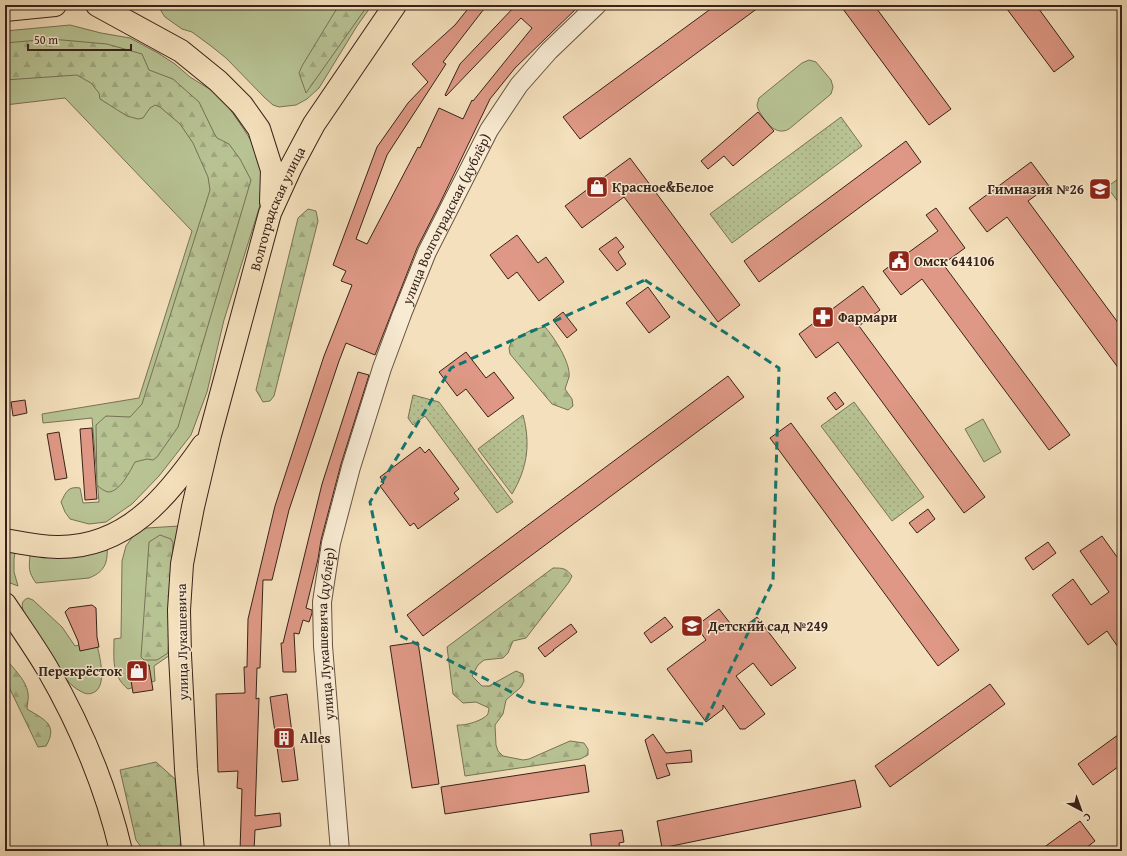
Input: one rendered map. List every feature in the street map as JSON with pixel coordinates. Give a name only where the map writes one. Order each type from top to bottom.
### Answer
[{"type":"main road","points":[[5,10],[55,5]]},
{"type":"main road","points":[[97,5],[181,51],[218,81],[242,105],[259,129],[272,170],[270,213]]},
{"type":"main road","name":"Волгоградская улица","points":[[210,435],[270,213],[314,124],[395,5]]},
{"type":"main road","points":[[5,540],[57,547],[82,545],[104,539],[122,530],[139,519],[161,500],[183,473],[210,435]]},
{"type":"main road","name":"улица Лукашевича","points":[[193,851],[186,769],[179,610],[182,564],[193,507],[210,435]]},
{"type":"main road","points":[[5,604],[46,668],[73,717],[94,763],[109,805],[121,851]]},
{"type":"street","name":"улица Волгоградская (дублёр)","points":[[351,467],[382,368],[427,252],[489,130],[519,85],[549,51],[597,5]]},
{"type":"street","name":"улица Лукашевича (дублёр)","points":[[340,851],[323,646],[322,602],[331,543],[351,467]]},
{"type":"highlighted area","points":[[645,280],[779,368],[773,581],[704,724],[531,702],[397,634],[370,502],[451,368]]},
{"type":"green space","points":[[339,5],[368,5],[306,93],[299,73]]},
{"type":"green space","points":[[372,5],[357,26],[319,88],[307,99],[296,105],[279,107],[273,105],[265,98],[226,58],[211,46],[192,32],[182,29],[165,17],[161,11],[162,6]]},
{"type":"green space","points":[[70,25],[101,33],[130,38],[158,53],[175,64],[190,77],[211,90],[227,105],[257,150],[262,173],[262,199],[224,320],[207,392],[191,435],[159,476],[132,504],[106,522],[89,524],[70,519],[61,502],[68,490],[80,488],[83,503],[99,502],[92,418],[43,423],[42,414],[139,398],[192,231],[65,98],[5,105],[5,31]]},
{"type":"green space","points":[[51,39],[107,44],[142,54],[149,70],[173,79],[199,102],[217,138],[229,144],[240,159],[251,180],[178,427],[157,457],[153,460],[147,459],[135,462],[117,489],[108,492],[97,485],[96,425],[106,416],[130,417],[142,404],[210,190],[208,177],[193,143],[180,124],[160,107],[155,105],[150,108],[143,118],[138,119],[127,116],[100,99],[99,93],[91,83],[77,75],[5,80],[5,43]]},
{"type":"green space","points":[[809,60],[816,62],[831,80],[833,87],[831,94],[789,129],[779,131],[770,126],[763,118],[757,105],[759,98],[802,63]]},
{"type":"green space","points":[[841,117],[862,146],[732,243],[710,214]]},
{"type":"green space","points":[[1122,176],[1122,207],[1107,187]]},
{"type":"green space","points":[[308,209],[316,211],[318,221],[274,396],[270,401],[263,402],[256,390],[298,218]]},
{"type":"green space","points":[[545,327],[553,337],[565,358],[569,371],[569,377],[565,389],[572,399],[573,406],[568,410],[552,404],[510,354],[509,348],[511,342],[531,330]]},
{"type":"green space","points":[[413,395],[439,402],[513,502],[497,513],[425,416],[413,425],[408,418]]},
{"type":"green space","points":[[854,402],[924,497],[892,521],[821,426]]},
{"type":"green space","points":[[523,415],[527,436],[526,456],[521,475],[512,494],[478,449]]},
{"type":"green space","points":[[983,419],[1001,452],[984,462],[965,429]]},
{"type":"green space","points":[[179,526],[170,655],[154,666],[155,681],[128,689],[123,684],[116,672],[114,653],[114,639],[121,638],[122,561],[126,546],[136,532],[147,528]]},
{"type":"green space","points":[[160,535],[171,539],[173,543],[168,653],[157,660],[144,660],[141,657],[149,542]]},
{"type":"green space","points":[[5,543],[16,546],[14,572],[18,586],[5,581]]},
{"type":"green space","points":[[107,543],[107,555],[103,568],[100,572],[89,578],[36,583],[30,572],[30,555]]},
{"type":"green space","points":[[553,568],[562,568],[568,571],[572,576],[569,582],[526,638],[513,641],[508,653],[503,658],[484,660],[478,665],[472,676],[482,686],[489,686],[516,671],[523,674],[524,681],[521,687],[506,700],[503,714],[495,725],[496,745],[498,751],[503,756],[523,760],[529,759],[570,741],[584,743],[588,749],[588,755],[580,759],[465,776],[457,725],[469,724],[486,717],[489,708],[476,702],[463,703],[453,694],[447,647]]},
{"type":"green space","points":[[28,598],[33,600],[62,627],[75,646],[96,641],[102,674],[99,687],[96,691],[86,694],[76,689],[62,674],[23,611],[22,603]]},
{"type":"green space","points":[[5,657],[25,683],[28,695],[27,709],[43,719],[50,727],[50,739],[46,746],[38,747],[5,681]]},
{"type":"green space","points":[[156,762],[175,779],[181,839],[180,851],[144,851],[136,840],[120,770]]},
{"type":"building","points":[[471,5],[487,5],[443,62],[446,64],[387,155],[356,239],[367,244],[418,147],[420,148],[439,108],[463,119],[472,100],[473,101],[532,28],[521,18],[446,96],[445,95],[460,64],[516,5],[580,5],[515,68],[490,99],[417,248],[375,355],[346,343],[289,510],[272,580],[263,580],[260,668],[257,668],[256,699],[259,698],[255,816],[280,813],[281,826],[255,830],[254,851],[240,851],[242,789],[237,788],[238,771],[218,772],[216,694],[245,693],[244,667],[247,667],[248,619],[275,506],[324,356],[352,285],[341,281],[346,271],[333,265],[377,147],[408,103],[428,82],[412,64],[455,25]]},
{"type":"building","points":[[716,5],[762,5],[580,139],[563,117]]},
{"type":"building","points":[[848,5],[874,5],[951,109],[929,125],[843,9]]},
{"type":"building","points":[[1004,5],[1036,5],[1074,57],[1054,72]]},
{"type":"building","points":[[758,112],[774,131],[733,166],[724,156],[708,169],[701,161]]},
{"type":"building","points":[[906,141],[921,162],[759,282],[744,261]]},
{"type":"building","points":[[630,158],[740,305],[718,322],[624,197],[582,228],[565,206]]},
{"type":"building","points":[[1031,162],[1049,186],[1028,201],[1122,328],[1122,373],[1007,217],[987,232],[969,208]]},
{"type":"building","points":[[936,208],[965,248],[943,264],[1070,435],[1049,450],[922,279],[901,295],[883,271],[938,231],[926,215]]},
{"type":"building","points":[[517,235],[538,263],[546,257],[564,282],[539,301],[517,272],[508,279],[490,255]]},
{"type":"building","points":[[616,237],[624,247],[618,252],[626,264],[617,271],[599,249]]},
{"type":"building","points":[[863,286],[880,310],[859,326],[985,497],[964,513],[838,342],[816,358],[799,334]]},
{"type":"building","points":[[648,287],[670,317],[649,333],[626,303]]},
{"type":"building","points":[[563,312],[577,330],[567,338],[553,320]]},
{"type":"building","points":[[466,352],[486,378],[494,372],[514,398],[488,417],[466,389],[457,396],[439,372]]},
{"type":"building","points":[[358,372],[369,375],[341,464],[321,540],[306,608],[312,610],[312,613],[309,622],[303,620],[299,634],[294,633],[296,672],[283,672],[281,643],[283,643],[322,484]]},
{"type":"building","points":[[728,376],[744,397],[423,636],[407,615]]},
{"type":"building","points":[[835,392],[844,404],[836,410],[827,398]]},
{"type":"building","points":[[25,400],[27,413],[13,416],[11,402]]},
{"type":"building","points":[[791,423],[959,650],[938,666],[770,438]]},
{"type":"building","points":[[92,428],[97,499],[85,500],[80,429]]},
{"type":"building","points":[[59,432],[67,478],[55,480],[47,434]]},
{"type":"building","points":[[420,447],[425,453],[429,449],[459,489],[454,493],[459,499],[418,529],[414,523],[410,526],[380,486],[384,483],[380,477]]},
{"type":"building","points":[[928,509],[935,519],[917,533],[909,523]]},
{"type":"building","points":[[1102,536],[1122,564],[1122,598],[1118,601],[1122,607],[1122,653],[1107,631],[1088,645],[1052,595],[1073,579],[1091,605],[1109,592],[1080,551]]},
{"type":"building","points":[[1048,542],[1056,553],[1033,570],[1025,558]]},
{"type":"building","points":[[92,605],[96,608],[97,637],[99,647],[80,651],[78,641],[65,612],[69,608]]},
{"type":"building","points":[[719,609],[737,632],[757,617],[796,668],[771,686],[753,663],[736,676],[765,714],[745,729],[740,729],[723,705],[723,709],[706,722],[667,669],[706,640],[696,626]]},
{"type":"building","points":[[665,617],[673,627],[651,643],[644,633]]},
{"type":"building","points":[[571,624],[577,632],[545,657],[538,648]]},
{"type":"building","points":[[418,642],[439,784],[412,788],[390,646]]},
{"type":"building","points":[[149,665],[153,690],[133,693],[129,668]]},
{"type":"building","points":[[990,684],[1005,704],[890,787],[875,766]]},
{"type":"building","name":"Alles","points":[[287,694],[298,780],[282,782],[270,697]]},
{"type":"building","points":[[1122,732],[1122,764],[1093,785],[1078,764]]},
{"type":"building","points":[[653,734],[666,753],[691,750],[692,762],[666,764],[670,775],[657,779],[645,740]]},
{"type":"building","points":[[585,765],[589,792],[445,814],[441,787]]},
{"type":"building","points":[[855,780],[861,807],[662,848],[657,821]]},
{"type":"building","points":[[1080,821],[1095,841],[1082,851],[1039,851]]},
{"type":"building","points":[[622,830],[624,842],[619,843],[620,851],[592,851],[590,834]]},
{"type":"place","name":"Красное&Белое","points":[[597,187]]},
{"type":"place","name":"Гимназия №26","points":[[1100,189]]},
{"type":"place","name":"Омск 644106","points":[[899,261]]},
{"type":"place","name":"Фармари","points":[[823,317]]},
{"type":"place","name":"Детский сад №249","points":[[692,626]]},
{"type":"place","name":"Перекрёсток","points":[[137,671]]},
{"type":"place","name":"Alles","points":[[284,738]]}]
